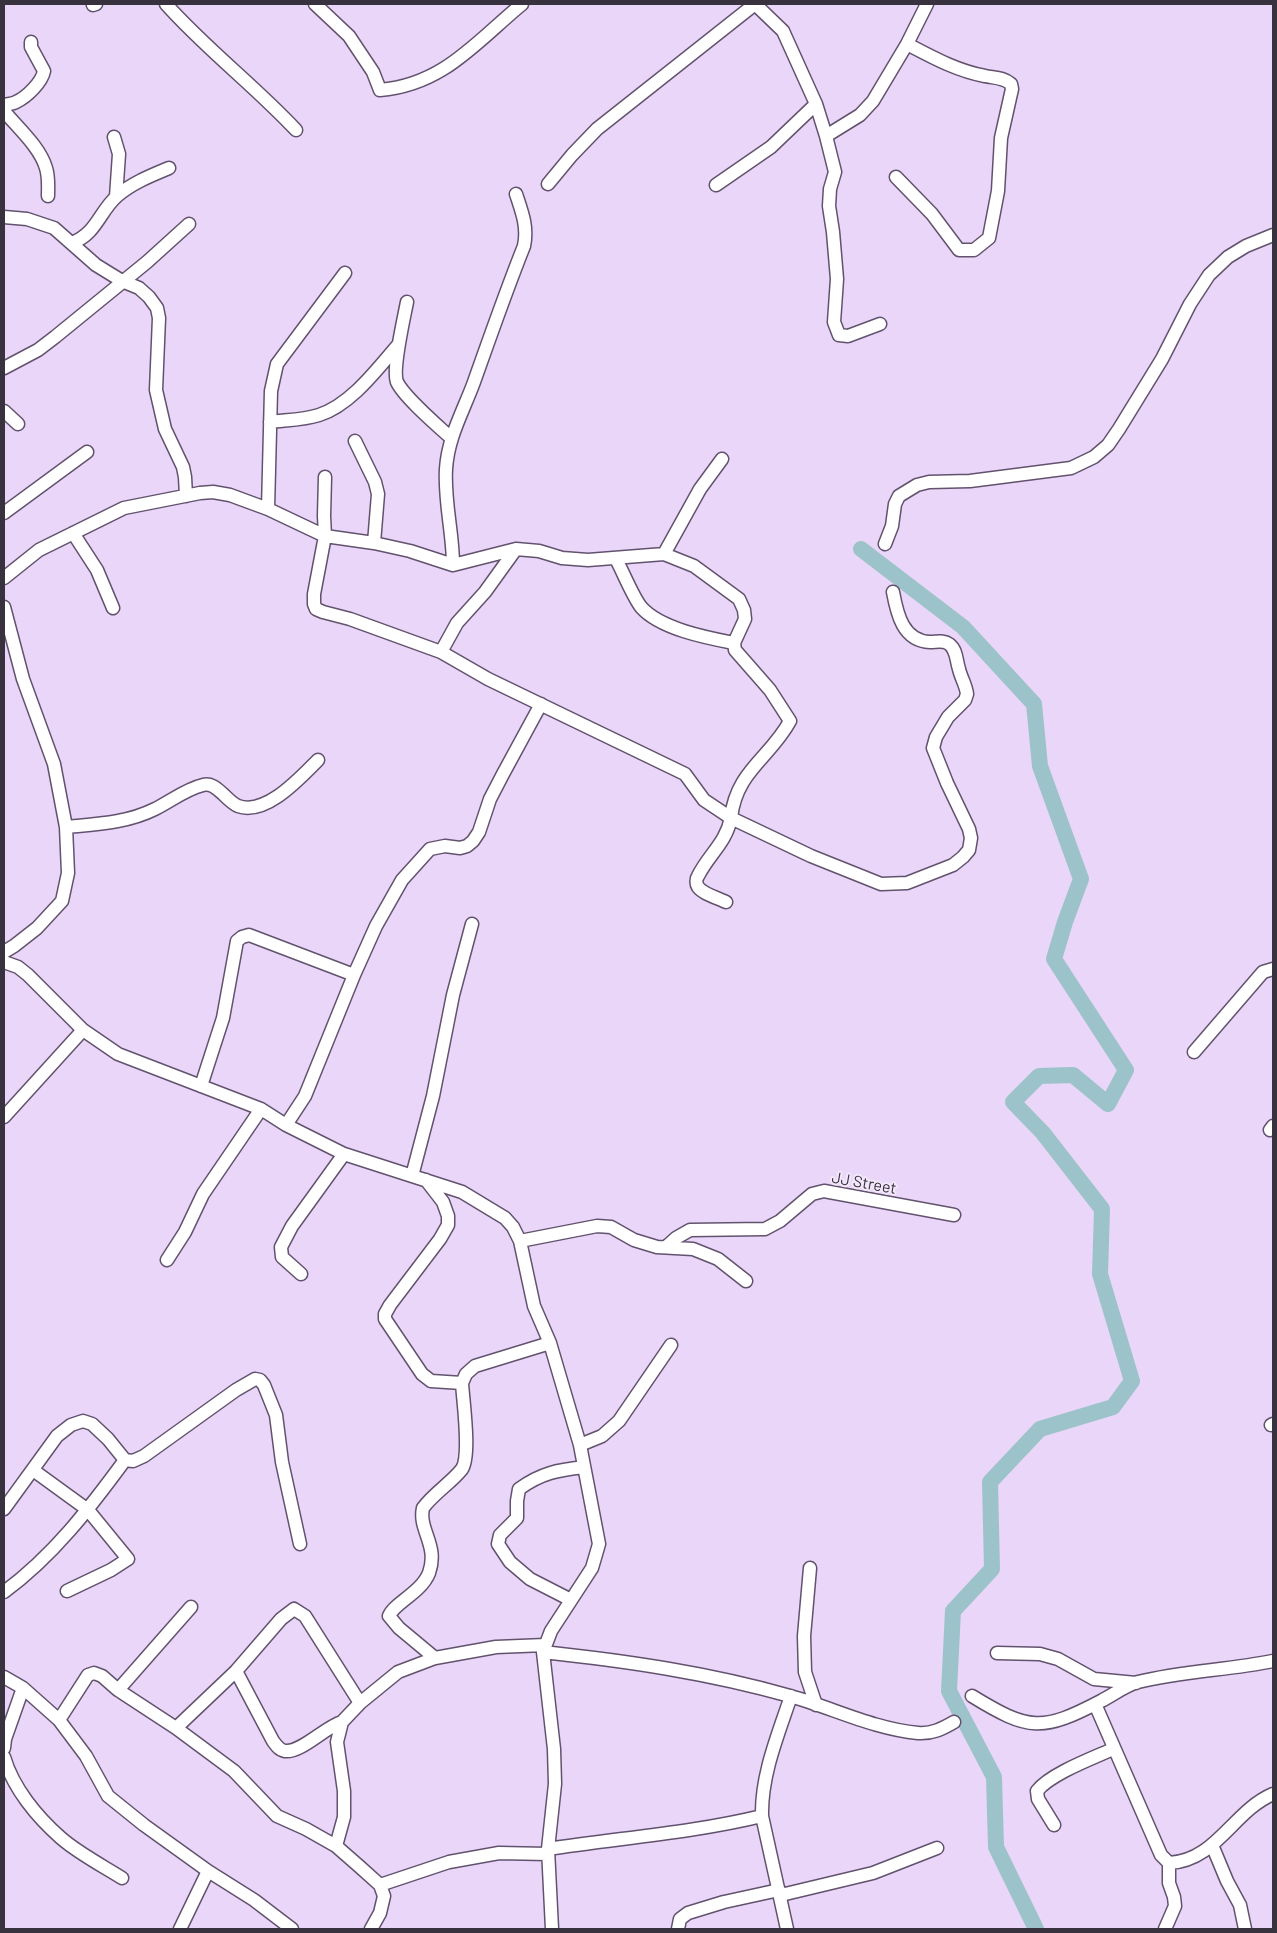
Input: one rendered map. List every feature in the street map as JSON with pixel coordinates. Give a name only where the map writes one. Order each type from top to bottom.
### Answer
[{"type":"street","points":[[166,4],[273,105],[296,130]]},
{"type":"street","points":[[315,4],[349,36],[373,72],[380,90],[399,88],[433,76],[454,62],[522,4]]},
{"type":"street","points":[[548,184],[596,129],[755,4],[783,31],[816,104],[826,136],[835,172],[830,189],[829,206],[836,279],[834,322],[839,335],[848,336],[880,324]]},
{"type":"street","points":[[826,136],[865,110],[873,101],[907,44],[927,4]]},
{"type":"street","points":[[4,105],[16,102],[28,93],[43,76],[44,71],[31,46],[31,42]]},
{"type":"street","points":[[896,177],[932,214],[959,250],[974,250],[989,238],[998,191],[1001,138],[1012,88],[1011,84],[1000,78],[977,75],[953,66],[907,44]]},
{"type":"street","points":[[716,185],[771,147],[816,104]]},
{"type":"street","points":[[4,111],[42,158],[46,166],[48,178],[48,196]]},
{"type":"street","points":[[114,137],[119,154],[116,197]]},
{"type":"street","points":[[72,244],[81,240],[93,229],[116,197],[135,184],[168,168]]},
{"type":"street","points":[[453,565],[446,470],[451,438],[524,246],[526,224],[516,194]]},
{"type":"street","points":[[4,217],[27,219],[54,228],[96,265],[122,281],[139,288],[157,308],[159,318],[156,390],[165,429],[183,467],[186,496]]},
{"type":"street","points":[[4,368],[49,342],[122,281],[148,262],[189,224]]},
{"type":"street","points":[[885,544],[892,526],[895,504],[899,496],[917,485],[929,482],[970,481],[1070,468],[1094,457],[1108,445],[1119,429],[1176,336],[1190,304],[1209,275],[1228,257],[1246,246],[1273,235]]},
{"type":"street","points":[[268,509],[271,391],[277,364],[345,273]]},
{"type":"street","points":[[406,302],[399,344],[397,381],[406,394],[451,438]]},
{"type":"street","points":[[270,422],[311,417],[335,408],[364,383],[399,344]]},
{"type":"street","points":[[4,411],[18,424]]},
{"type":"street","points":[[355,441],[375,482],[378,494],[374,543]]},
{"type":"street","points":[[4,513],[88,452]]},
{"type":"street","points":[[664,554],[700,489],[722,459]]},
{"type":"street","points":[[326,477],[325,536],[314,594],[316,609],[350,619],[441,652],[488,678],[685,774],[704,800],[731,818],[811,856],[881,884],[907,883],[920,879],[933,871],[953,865],[964,857],[970,844],[969,829],[933,748],[936,737],[948,716],[965,700],[967,694],[966,686],[958,668],[957,658],[950,645],[945,642],[920,642],[908,633],[898,618],[892,592]]},
{"type":"street","points":[[4,578],[39,550],[124,508],[213,492],[230,495],[268,509],[325,536],[374,543],[410,551],[453,565],[516,550],[538,551],[562,558],[588,560],[664,554],[694,566],[739,599],[744,610],[745,619],[734,643],[735,650],[770,690],[790,721],[783,733],[746,775],[736,792],[728,830],[698,876],[698,888],[726,902]]},
{"type":"street","points":[[73,533],[97,570],[113,608]]},
{"type":"street","points":[[441,652],[457,623],[490,586],[516,550]]},
{"type":"street","points":[[616,559],[641,607],[655,618],[693,635],[734,643]]},
{"type":"street","points":[[4,607],[6,627],[54,764],[66,827],[68,873],[62,901],[37,928],[4,952]]},
{"type":"street","points":[[286,1125],[305,1096],[376,926],[402,880],[430,849],[437,846],[460,848],[467,846],[473,841],[479,832],[490,799],[541,704]]},
{"type":"street","points":[[66,827],[114,822],[132,818],[155,809],[190,790],[208,784],[214,786],[236,806],[256,806],[273,799],[288,789],[318,760]]},
{"type":"street","points":[[412,1176],[433,1096],[452,995],[472,924]]},
{"type":"street","points":[[201,1086],[223,1018],[237,942],[242,937],[249,935],[354,976]]},
{"type":"street","points":[[4,962],[18,967],[28,975],[83,1030],[118,1054],[262,1109],[286,1125],[344,1154],[462,1192],[505,1218],[513,1227],[520,1241],[534,1306],[550,1343],[580,1445],[598,1544],[592,1568],[551,1631],[544,1648],[555,1784],[548,1851],[552,1929]]},
{"type":"street","points":[[1194,1052],[1263,972],[1273,969]]},
{"type":"street","points":[[4,1117],[83,1030]]},
{"type":"street","points":[[167,1260],[185,1232],[203,1194],[262,1109]]},
{"type":"street","points":[[301,1274],[282,1257],[281,1247],[292,1226],[344,1154]]},
{"type":"street","points":[[426,1180],[443,1202],[448,1216],[448,1225],[440,1239],[384,1314],[385,1320],[422,1374],[431,1381],[462,1383]]},
{"type":"street","name":"JJ Street","points":[[666,1248],[676,1238],[690,1230],[766,1229],[812,1194],[824,1191],[954,1215]]},
{"type":"street","points":[[520,1241],[577,1230],[611,1227],[634,1240],[657,1247],[693,1249],[718,1259],[746,1281]]},
{"type":"street","points":[[435,1658],[399,1628],[389,1616],[394,1609],[417,1590],[428,1575],[432,1561],[430,1541],[423,1522],[423,1508],[456,1475],[465,1462],[466,1448],[462,1383],[466,1374],[475,1366],[550,1343]]},
{"type":"street","points":[[580,1445],[602,1436],[619,1421],[671,1345]]},
{"type":"street","points":[[4,1508],[57,1436],[71,1425],[83,1421],[92,1424],[108,1439],[118,1454],[125,1460],[133,1462],[248,1381],[255,1379],[260,1380],[264,1385],[276,1415],[282,1462],[300,1544]]},
{"type":"street","points":[[4,1592],[19,1581],[58,1545],[88,1510],[125,1460]]},
{"type":"street","points":[[571,1600],[530,1579],[510,1562],[498,1544],[500,1535],[518,1518],[517,1501],[519,1489],[534,1478],[549,1473],[584,1467]]},
{"type":"street","points":[[33,1470],[88,1510],[128,1559],[111,1570],[67,1591]]},
{"type":"street","points":[[810,1568],[804,1636],[805,1672],[816,1704]]},
{"type":"street","points":[[118,1690],[191,1607]]},
{"type":"street","points":[[176,1728],[236,1671],[281,1619],[294,1609],[305,1616],[360,1703]]},
{"type":"street","points":[[236,1671],[273,1741],[284,1751],[301,1746],[326,1729],[342,1722],[360,1703],[398,1672],[435,1658],[496,1647],[544,1648],[714,1676],[791,1696],[874,1724],[918,1733],[936,1732],[954,1722]]},
{"type":"street","points":[[997,1653],[1040,1654],[1058,1659],[1094,1679],[1136,1682],[1273,1661]]},
{"type":"street","points":[[58,1720],[88,1675],[94,1673],[102,1676],[118,1690],[176,1728],[234,1772],[277,1816],[306,1829],[336,1846],[380,1885],[384,1896],[380,1913],[371,1929]]},
{"type":"street","points":[[4,1677],[23,1688],[58,1720],[86,1756],[108,1796],[144,1825],[208,1871],[254,1900],[292,1929]]},
{"type":"street","points":[[972,1696],[997,1712],[1016,1721],[1032,1724],[1050,1723],[1073,1715],[1136,1682]]},
{"type":"street","points":[[4,1748],[5,1739],[23,1688]]},
{"type":"street","points":[[787,1929],[762,1816],[762,1800],[767,1772],[791,1696]]},
{"type":"street","points":[[1095,1704],[1113,1749],[1161,1855],[1169,1863],[1170,1883],[1175,1906],[1166,1929]]},
{"type":"street","points":[[336,1846],[344,1817],[344,1791],[337,1742],[342,1722]]},
{"type":"street","points":[[1054,1825],[1038,1799],[1037,1791],[1042,1785],[1067,1770],[1113,1749]]},
{"type":"street","points":[[4,1757],[14,1782],[39,1817],[62,1839],[122,1878]]},
{"type":"street","points":[[1169,1863],[1180,1863],[1193,1859],[1212,1845],[1255,1804],[1273,1794]]},
{"type":"street","points":[[380,1885],[449,1862],[499,1853],[548,1851],[701,1828],[762,1816]]},
{"type":"street","points":[[1212,1845],[1227,1882],[1240,1905],[1245,1929]]},
{"type":"street","points":[[678,1929],[680,1919],[688,1913],[724,1902],[780,1893],[873,1873],[937,1848]]},
{"type":"street","points":[[180,1929],[208,1871]]},
{"type":"waterway","points":[[861,549],[963,627],[1034,704],[1040,766],[1081,879],[1054,959],[1126,1070],[1108,1104],[1073,1075],[1039,1076],[1013,1102],[1043,1133],[1102,1209],[1100,1274],[1132,1381],[1113,1407],[1040,1429],[990,1482],[992,1569],[953,1611],[949,1691],[994,1777],[996,1847],[1036,1929]]}]
